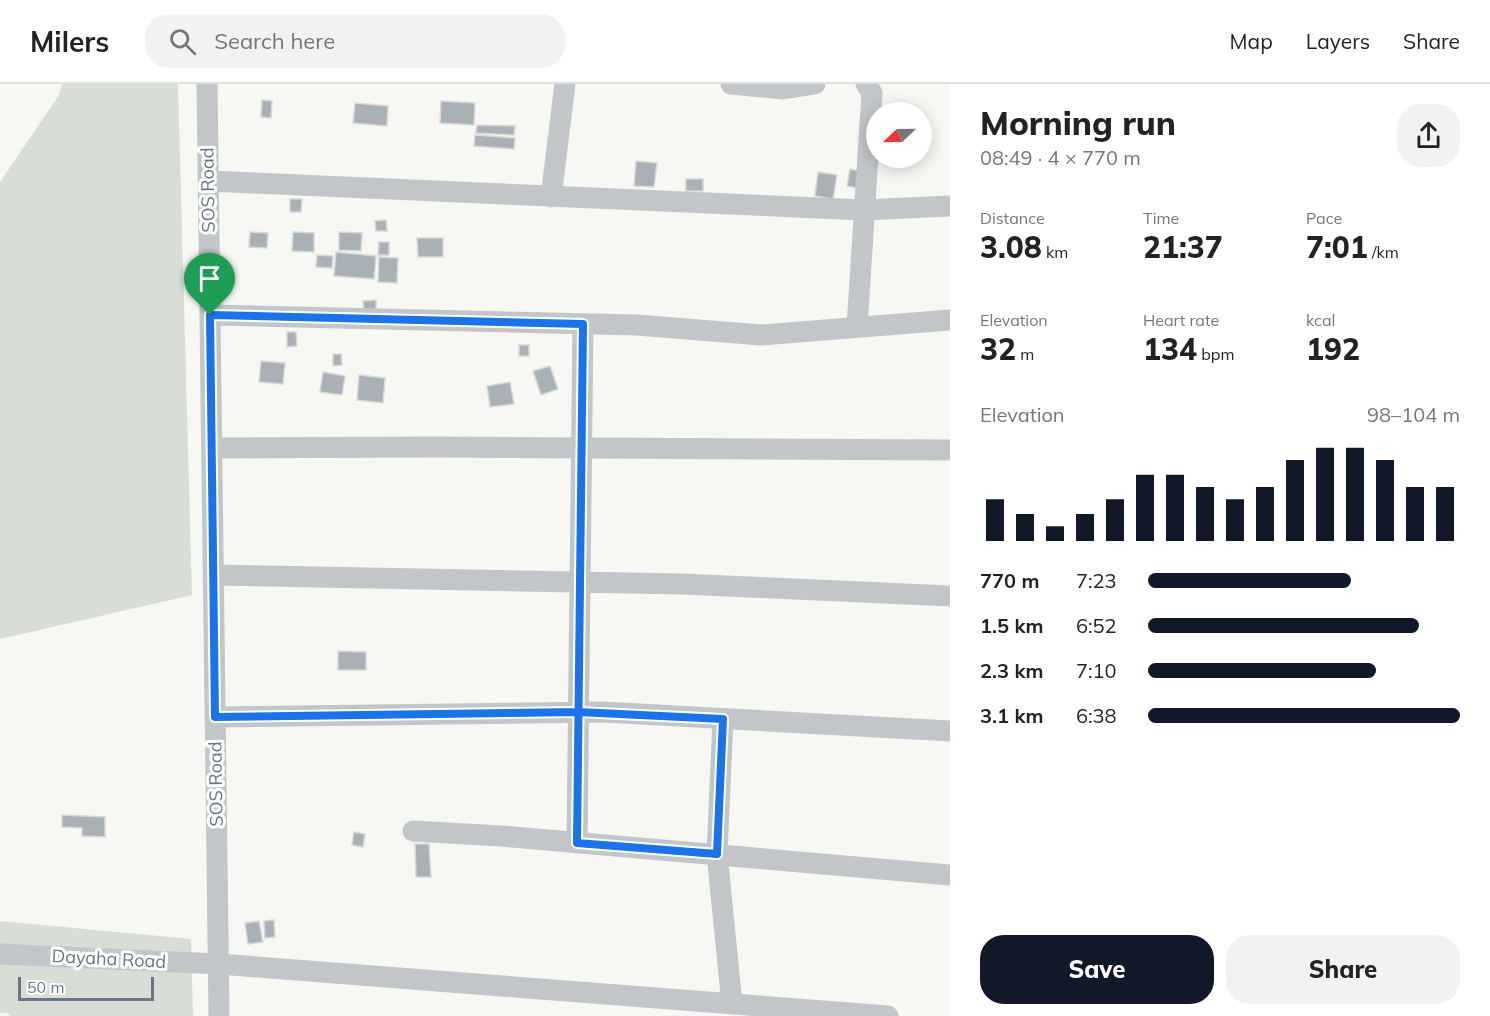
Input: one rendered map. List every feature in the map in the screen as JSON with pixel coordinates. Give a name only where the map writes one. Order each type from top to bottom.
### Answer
[{"type":"street","name":"SOS Road","points":[[207,84],[219,1016]]},
{"type":"street","points":[[551,196],[565,84]]},
{"type":"street","points":[[731,84],[783,88],[815,84]]},
{"type":"street","points":[[857,327],[872,93],[866,84]]},
{"type":"street","points":[[208,182],[864,210],[950,206]]},
{"type":"street","points":[[210,315],[637,325],[761,335],[950,320]]},
{"type":"street","points":[[577,843],[583,324]]},
{"type":"street","points":[[212,448],[950,450]]},
{"type":"street","points":[[214,575],[683,584],[950,596]]},
{"type":"street","points":[[215,717],[578,712],[950,731]]},
{"type":"street","points":[[723,719],[717,854],[732,1004]]},
{"type":"street","points":[[413,831],[717,854],[950,875]]},
{"type":"street","name":"Dayaha Road","points":[[0,954],[219,964],[888,1016]]},
{"type":"shaded area","points":[[62,84],[178,84],[192,595],[0,639],[0,182],[59,95]]},
{"type":"shaded area","points":[[0,921],[191,939],[193,1016],[10,1016],[7,1013],[0,1013]]},
{"type":"building","points":[[262,100],[272,101],[271,118],[261,117]]},
{"type":"building","points":[[441,101],[475,103],[474,125],[440,123]]},
{"type":"building","points":[[355,103],[388,106],[387,126],[353,123]]},
{"type":"building","points":[[477,125],[515,126],[514,135],[476,133]]},
{"type":"building","points":[[475,135],[515,138],[514,149],[474,146]]},
{"type":"building","points":[[636,161],[657,163],[654,187],[634,186]]},
{"type":"building","points":[[850,169],[860,171],[857,188],[847,186]]},
{"type":"building","points":[[818,172],[837,175],[833,199],[815,196]]},
{"type":"building","points":[[686,179],[703,179],[703,191],[686,191]]},
{"type":"building","points":[[290,199],[302,199],[301,212],[290,212]]},
{"type":"building","points":[[386,220],[387,231],[376,231],[375,221]]},
{"type":"building","points":[[250,232],[268,233],[267,248],[249,247]]},
{"type":"building","points":[[293,232],[314,233],[314,252],[292,251]]},
{"type":"building","points":[[339,232],[362,233],[361,251],[339,250]]},
{"type":"building","points":[[417,238],[443,238],[443,257],[418,257]]},
{"type":"building","points":[[379,242],[389,242],[389,255],[378,255]]},
{"type":"building","points":[[336,252],[376,256],[374,279],[334,276]]},
{"type":"building","points":[[317,255],[333,256],[332,268],[316,267]]},
{"type":"building","points":[[379,257],[398,258],[397,283],[378,282]]},
{"type":"building","points":[[376,300],[376,310],[364,311],[363,301]]},
{"type":"building","points":[[287,332],[296,332],[297,346],[287,347]]},
{"type":"building","points":[[519,345],[529,345],[529,356],[519,356]]},
{"type":"building","points":[[333,354],[341,354],[342,365],[333,366]]},
{"type":"building","points":[[261,361],[285,363],[283,384],[259,382]]},
{"type":"building","points":[[550,366],[558,389],[541,395],[533,371]]},
{"type":"building","points":[[323,372],[345,376],[342,395],[320,392]]},
{"type":"building","points":[[359,375],[385,378],[383,403],[357,400]]},
{"type":"building","points":[[510,382],[514,404],[490,407],[487,386]]},
{"type":"building","points":[[338,651],[366,652],[366,670],[338,670]]},
{"type":"building","points":[[62,815],[105,817],[105,837],[82,836],[82,828],[62,827]]},
{"type":"building","points":[[354,832],[365,834],[363,847],[352,845]]},
{"type":"building","points":[[415,844],[429,844],[431,877],[416,877]]},
{"type":"building","points":[[274,920],[275,937],[265,938],[264,921]]},
{"type":"building","points":[[259,921],[263,942],[248,944],[245,923]]},
{"type":"route","points":[[210,315],[215,717],[578,712],[603,712],[723,719],[717,854],[577,843],[577,777],[578,712],[580,582],[583,324],[210,315]]}]
